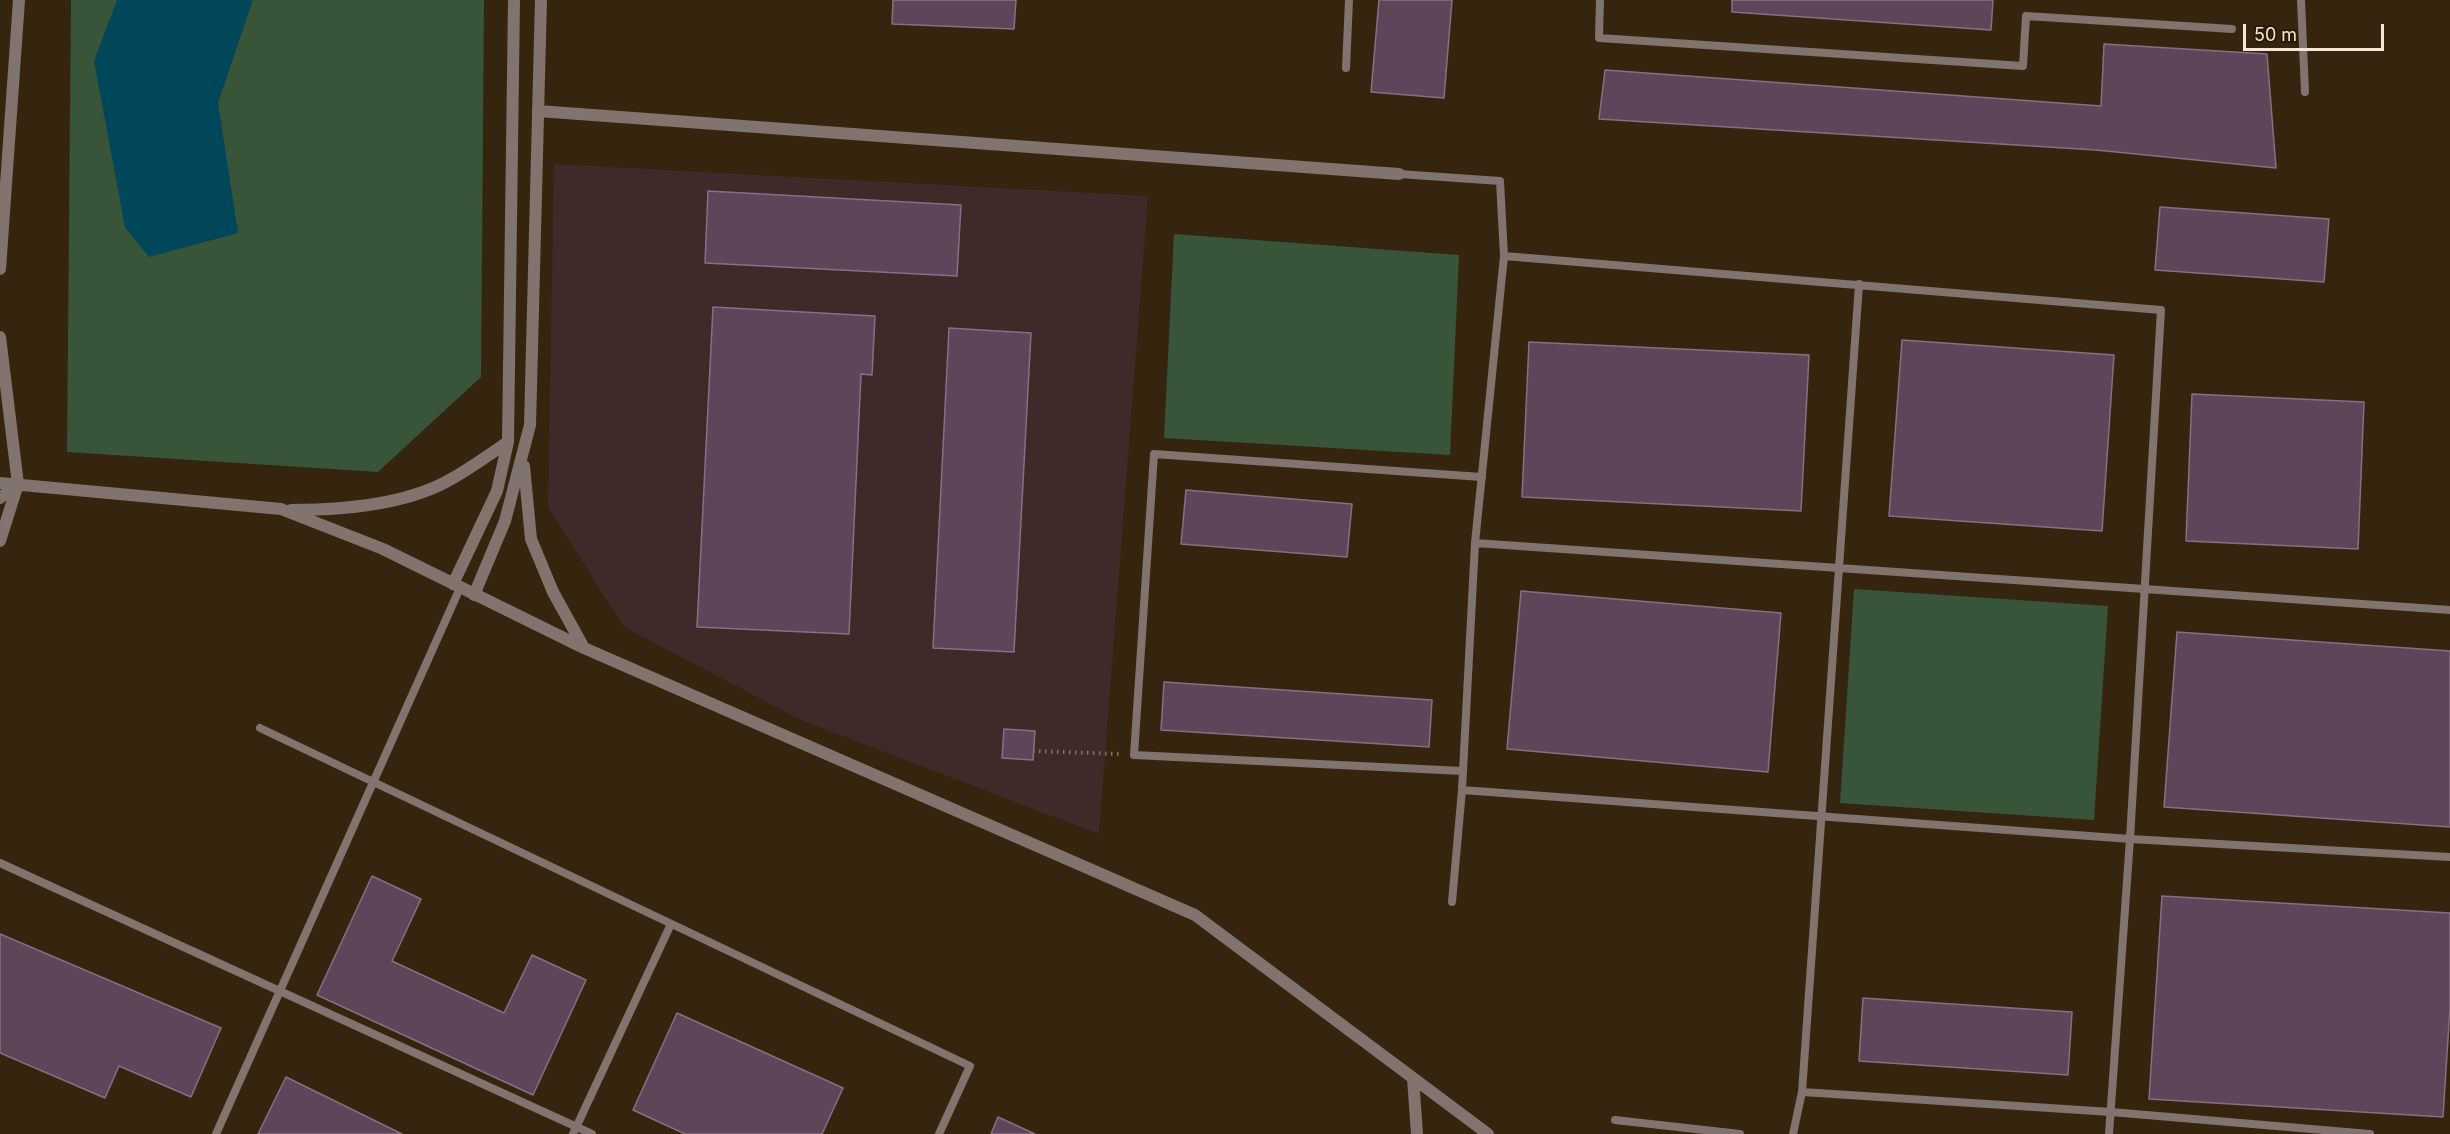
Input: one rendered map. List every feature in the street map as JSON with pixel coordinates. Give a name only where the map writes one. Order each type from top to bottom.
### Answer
[{"type":"street","points":[[0,269],[19,0]]},
{"type":"street","points":[[456,586],[497,491],[508,442],[514,0]]},
{"type":"street","points":[[474,595],[505,521],[523,460],[530,425],[541,0]]},
{"type":"street","points":[[538,111],[1399,174]]},
{"type":"street","points":[[0,338],[18,484],[0,541]]},
{"type":"street","points":[[0,483],[281,509],[321,510],[386,503],[452,479],[508,442]]},
{"type":"street","points":[[523,460],[531,539],[553,592],[584,648]]},
{"type":"street","points":[[0,498],[18,484]]},
{"type":"street","points":[[281,509],[383,549],[584,648],[1195,915],[1488,1134]]},
{"type":"street","points":[[1413,1078],[1417,1134]]},
{"type":"lane","points":[[1346,68],[1349,0]]},
{"type":"lane","points":[[1600,0],[1599,38],[2023,66],[2026,16],[2232,29]]},
{"type":"lane","points":[[2301,0],[2305,92]]},
{"type":"lane","points":[[1399,174],[1500,181],[1504,256],[1475,543],[1462,790],[1452,902]]},
{"type":"lane","points":[[1504,256],[2161,310],[2130,839],[2109,1134]]},
{"type":"lane","points":[[1793,1134],[1802,1092],[1823,818],[1858,284]]},
{"type":"lane","points":[[1463,771],[1134,755],[1154,454],[1482,477]]},
{"type":"lane","points":[[1475,543],[2450,610]]},
{"type":"lane","points":[[216,1134],[373,782],[456,586]]},
{"type":"lane","points":[[260,728],[970,1066],[939,1134]]},
{"type":"lane","points":[[1462,790],[2130,839],[2450,857]]},
{"type":"lane","points":[[0,863],[280,991],[574,1130],[592,1134]]},
{"type":"lane","points":[[574,1130],[671,924]]},
{"type":"lane","points":[[1802,1092],[2110,1112],[2370,1134]]},
{"type":"lane","points":[[1615,1120],[1740,1134]]},
{"type":"path","points":[[1033,751],[1115,753]]},
{"type":"shaded area","points":[[554,164],[1148,196],[1099,834],[801,720],[624,627],[548,507]]},
{"type":"green space","points":[[71,0],[484,0],[481,377],[378,472],[67,452]]},
{"type":"green space","points":[[1174,234],[1459,255],[1450,455],[1164,438]]},
{"type":"green space","points":[[1854,589],[2108,606],[2094,820],[1840,803]]},
{"type":"water","points":[[117,0],[253,0],[218,103],[238,233],[149,257],[125,227],[94,61]]},
{"type":"building","points":[[893,0],[1016,0],[1014,29],[892,24]]},
{"type":"building","points":[[1379,0],[1452,0],[1444,98],[1371,92]]},
{"type":"building","points":[[1732,0],[1993,0],[1991,30],[1732,12]]},
{"type":"building","points":[[2104,44],[2267,54],[2276,168],[2096,150],[1599,119],[1605,70],[2101,106]]},
{"type":"building","points":[[708,191],[961,205],[957,276],[705,263]]},
{"type":"building","points":[[2160,207],[2329,219],[2324,282],[2155,270]]},
{"type":"building","points":[[713,307],[875,316],[872,375],[861,374],[849,634],[697,627]]},
{"type":"building","points":[[949,328],[1031,333],[1014,652],[933,648]]},
{"type":"building","points":[[1902,340],[2114,355],[2102,531],[1889,516]]},
{"type":"building","points":[[1529,342],[1809,355],[1801,511],[1522,497]]},
{"type":"building","points":[[2192,394],[2364,402],[2358,549],[2186,541]]},
{"type":"building","points":[[1186,490],[1352,504],[1347,557],[1181,544]]},
{"type":"building","points":[[1521,591],[1781,613],[1768,772],[1507,749]]},
{"type":"building","points":[[2177,632],[2450,651],[2450,827],[2164,807]]},
{"type":"building","points":[[1164,682],[1432,700],[1429,747],[1161,730]]},
{"type":"building","points":[[1004,729],[1035,731],[1033,760],[1002,758]]},
{"type":"building","points":[[372,876],[421,899],[392,961],[504,1013],[532,955],[586,980],[533,1095],[317,995]]},
{"type":"building","points":[[2162,896],[2450,913],[2450,1007],[2443,1117],[2149,1099]]},
{"type":"building","points":[[0,934],[221,1028],[191,1097],[119,1066],[105,1098],[0,1053]]},
{"type":"building","points":[[1863,998],[2072,1012],[2068,1075],[1859,1061]]},
{"type":"building","points":[[677,1013],[843,1088],[822,1134],[685,1134],[633,1110]]},
{"type":"building","points":[[286,1077],[402,1134],[258,1134]]},
{"type":"building","points":[[998,1117],[1035,1134],[991,1134]]}]
